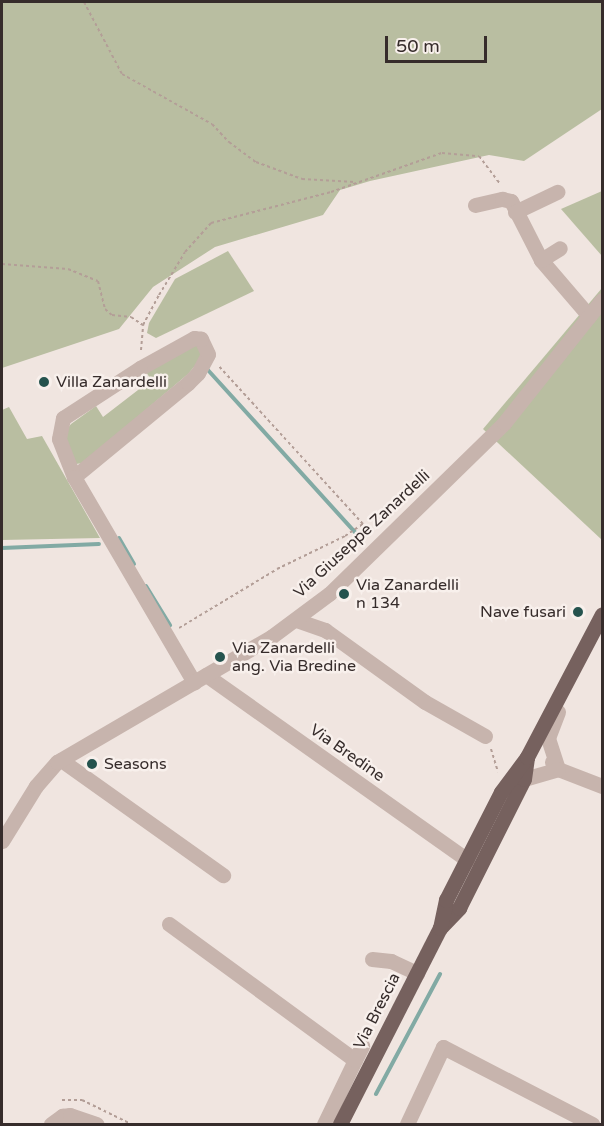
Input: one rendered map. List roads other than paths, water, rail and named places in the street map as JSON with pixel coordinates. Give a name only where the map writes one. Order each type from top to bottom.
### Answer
[{"type":"main road","name":"Via Brescia","points":[[344,1120],[440,928],[446,900],[501,792],[527,757],[603,615]]},
{"type":"main road","name":"Via Brescia","points":[[440,928],[459,909],[524,779],[527,757]]},
{"type":"street","points":[[513,207],[557,192]]},
{"type":"street","points":[[475,205],[506,199],[513,207],[541,260],[590,316]]},
{"type":"street","points":[[541,260],[560,248]]},
{"type":"street","name":"Via Giuseppe Zanardelli","points":[[2,841],[36,786],[61,760],[134,713],[200,679],[249,644],[296,620],[355,570],[504,423],[603,300]]},
{"type":"street","points":[[74,477],[188,383],[198,372],[208,354],[201,339],[194,338],[140,368],[63,418],[59,439],[74,477],[166,636],[200,679]]},
{"type":"street","points":[[317,604],[325,630]]},
{"type":"street","points":[[558,768],[548,738],[549,730],[596,638],[603,615]]},
{"type":"street","points":[[296,620],[325,630],[424,702],[484,736]]},
{"type":"street","name":"Via Bredine","points":[[200,679],[467,860]]},
{"type":"street","points":[[537,739],[558,768],[603,786]]},
{"type":"street","points":[[61,760],[223,875]]},
{"type":"street","points":[[524,779],[558,768]]},
{"type":"street","points":[[169,924],[355,1060]]},
{"type":"street","points":[[384,948],[418,970]]},
{"type":"street","points":[[372,959],[391,961],[418,970]]},
{"type":"street","points":[[324,1125],[362,1046]]},
{"type":"street","points":[[407,1125],[443,1047],[592,1125]]},
{"type":"street","points":[[56,1120],[82,1118],[96,1125]]},
{"type":"waterway","points":[[207,369],[362,540]]},
{"type":"waterway","points":[[119,538],[134,564]]},
{"type":"waterway","points":[[2,548],[99,544]]},
{"type":"waterway","points":[[146,586],[170,625]]},
{"type":"waterway","points":[[376,1094],[440,974]]},
{"type":"place","name":"Villa Zanardelli","points":[[44,382]]},
{"type":"place","name":"Via Zanardelli n 134","points":[[344,594]]},
{"type":"place","name":"Nave fusari","points":[[578,612]]},
{"type":"place","name":"Via Zanardelli ang. Via Bredine","points":[[220,657]]},
{"type":"place","name":"Seasons","points":[[92,764]]}]
